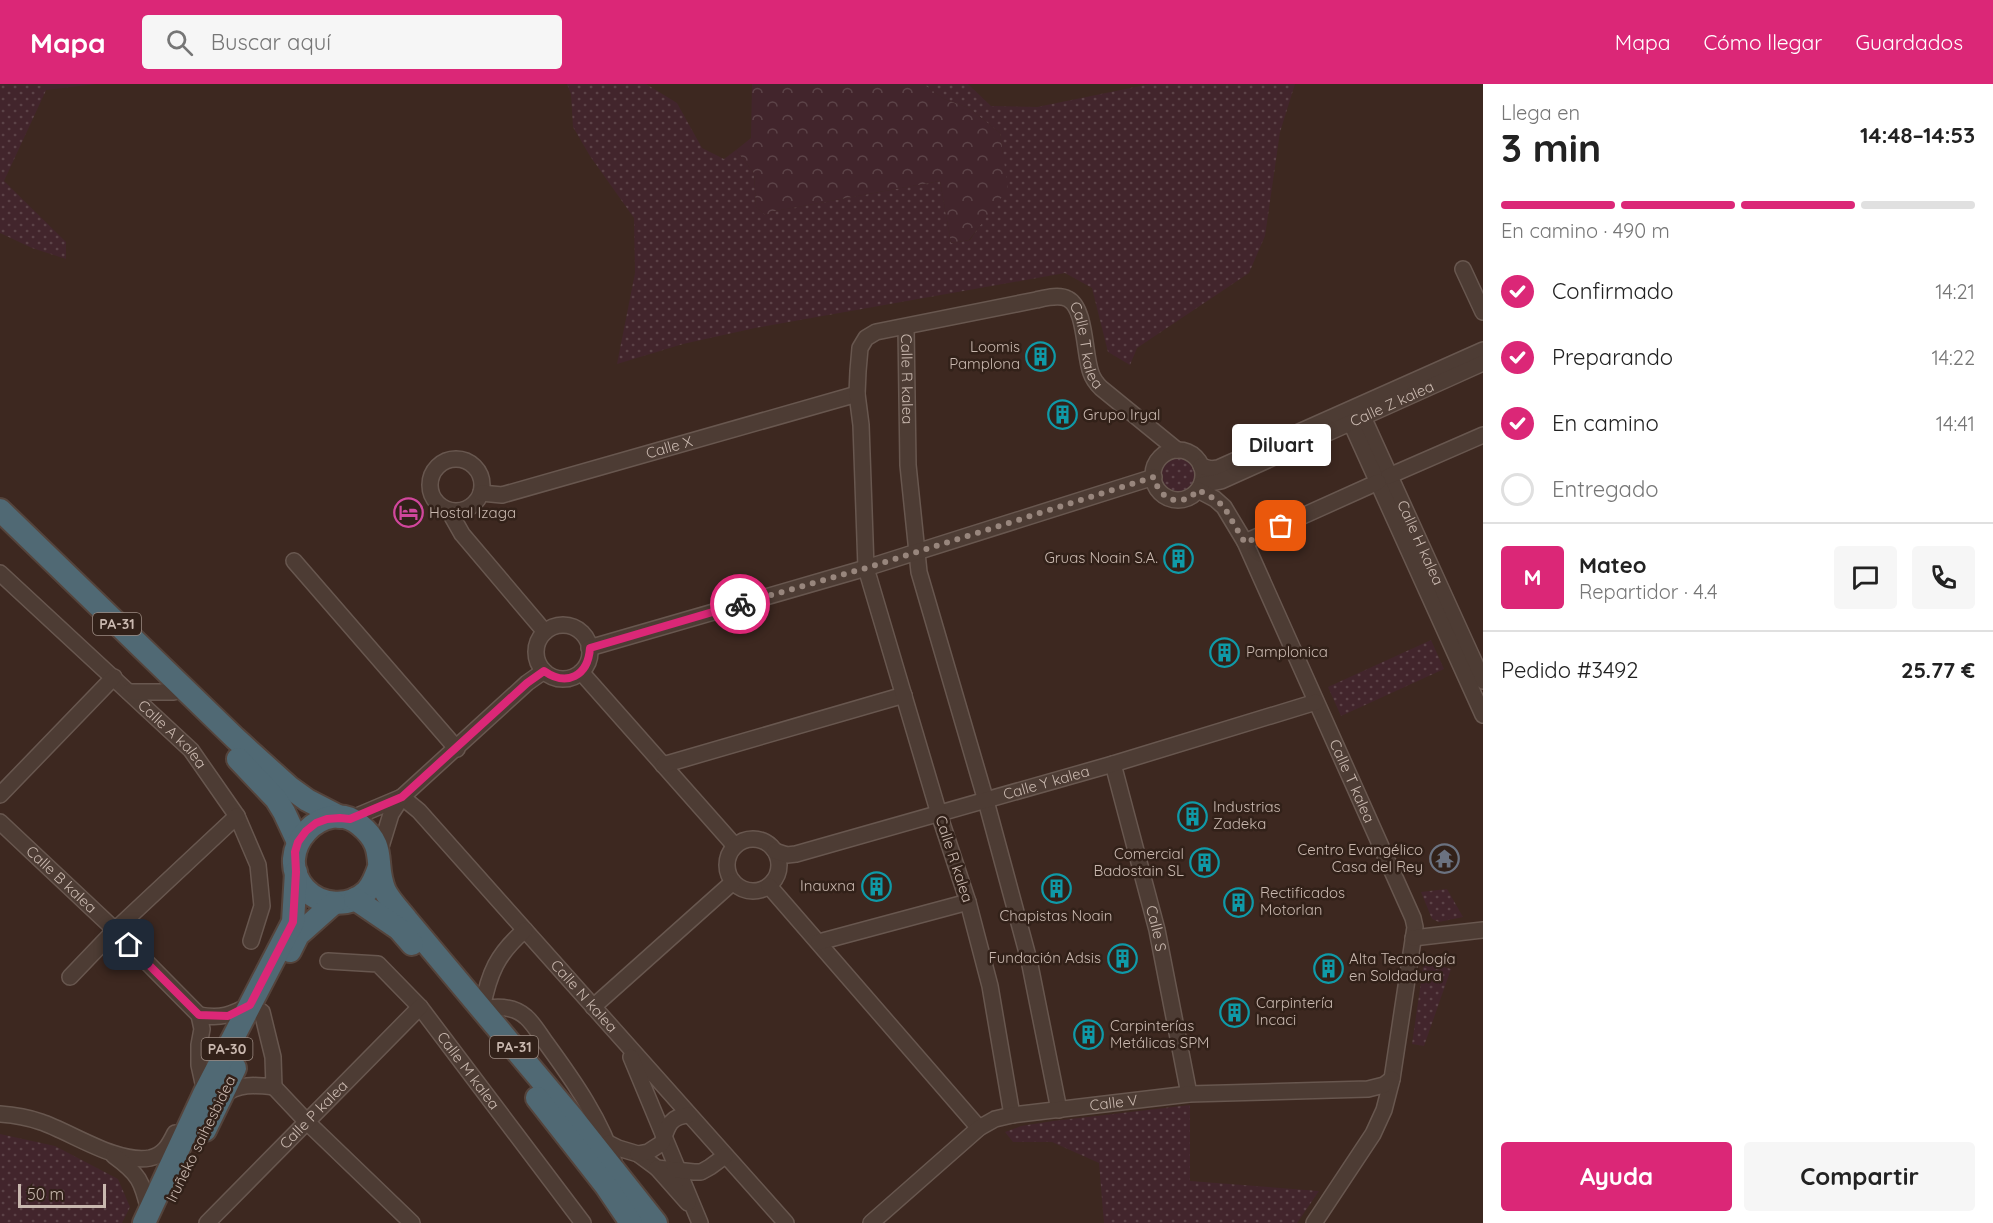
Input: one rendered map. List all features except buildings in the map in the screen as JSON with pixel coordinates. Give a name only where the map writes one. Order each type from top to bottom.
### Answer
[{"type":"highway","name":"PA-31","points":[[0,510],[235,738],[289,787],[307,800],[358,823],[375,840],[386,891],[407,920],[656,1223]]},
{"type":"highway","name":"PA-31","points":[[0,527],[174,692],[276,799],[298,842],[295,852],[296,872]]},
{"type":"highway","points":[[298,842],[316,823],[327,819],[345,818]]},
{"type":"highway","points":[[344,901],[366,892],[375,880],[379,860]]},
{"type":"highway","points":[[296,872],[301,884],[310,894],[321,900],[344,901],[399,929],[461,1001],[606,1186],[631,1223]]},
{"type":"highway","name":"Iruñeko saihesbidea","points":[[256,1008],[293,922],[296,872]]},
{"type":"highway","name":"Iruñeko saihesbidea","points":[[151,1220],[256,1008],[298,934],[344,901]]},
{"type":"street","points":[[1463,269],[1483,312]]},
{"type":"street","name":"Calle T kalea","points":[[906,327],[1036,300],[1067,298],[1074,304],[1080,316],[1089,368],[1096,382],[1177,450]]},
{"type":"street","name":"Calle R kalea","points":[[1012,1115],[990,986],[968,902],[939,814],[866,568],[861,425],[857,394],[860,348],[866,338],[876,332],[906,327],[908,465],[919,572],[986,801],[1029,960],[1059,1110]]},
{"type":"street","name":"Calle Z kalea","points":[[1200,488],[1221,481],[1483,350]]},
{"type":"street","name":"Calle Z kalea","points":[[1201,466],[1211,469],[1218,468],[1483,363]]},
{"type":"street","name":"Calle X","points":[[481,493],[502,495],[857,394]]},
{"type":"street","name":"Calle H kalea","points":[[1355,414],[1483,715]]},
{"type":"street","points":[[1245,543],[1483,435]]},
{"type":"street","points":[[1177,450],[1191,453],[1201,466],[1203,477],[1200,488],[1190,497],[1174,500],[1160,492],[1154,477],[1154,469],[1162,456],[1177,450]]},
{"type":"street","points":[[448,511],[462,511],[468,508],[481,493],[481,478],[475,468],[460,459],[443,462],[431,475],[430,493],[434,501],[448,511],[462,534],[546,632]]},
{"type":"street","points":[[590,648],[866,568],[1154,477]]},
{"type":"street","name":"Calle H kalea","points":[[1383,479],[1483,681]]},
{"type":"street","name":"Calle T kalea","points":[[1200,488],[1224,507],[1245,543],[1413,918],[1415,927],[1392,1079],[1384,1110],[1372,1134],[1314,1223]]},
{"type":"street","points":[[294,561],[457,749]]},
{"type":"street","name":"Calle A kalea","points":[[0,573],[191,750],[237,816],[258,865],[262,906],[251,941]]},
{"type":"street","points":[[567,625],[577,629],[585,637],[590,648],[589,659],[581,672],[575,676],[564,679],[553,677],[538,664],[536,646],[540,638],[555,626],[567,625]]},
{"type":"street","points":[[379,860],[391,814],[402,797],[527,683],[544,671]]},
{"type":"street","points":[[581,672],[735,846]]},
{"type":"street","points":[[0,795],[114,677]]},
{"type":"street","points":[[129,692],[174,692]]},
{"type":"street","points":[[663,765],[904,695]]},
{"type":"street","name":"Calle Y kalea","points":[[775,851],[787,855],[796,854],[1113,764],[1316,702]]},
{"type":"street","name":"Calle S","points":[[1113,764],[1157,930],[1189,1094]]},
{"type":"street","points":[[345,818],[402,797]]},
{"type":"street","name":"Calle N kalea","points":[[402,797],[418,811],[786,1223]]},
{"type":"street","points":[[70,977],[115,930],[237,816]]},
{"type":"street","name":"Calle B kalea","points":[[0,822],[115,930],[199,1015]]},
{"type":"street","points":[[761,840],[775,851],[779,866],[778,873],[769,886],[750,891],[733,882],[728,874],[729,854],[742,841],[761,840]]},
{"type":"street","points":[[593,1007],[733,882]]},
{"type":"street","points":[[769,886],[979,1128]]},
{"type":"street","points":[[819,942],[968,902]]},
{"type":"street","points":[[525,930],[503,952],[489,975],[482,1009],[497,1006],[512,1009],[526,1016],[563,1065],[608,1143],[618,1174]]},
{"type":"street","points":[[1413,938],[1483,930]]},
{"type":"street","name":"Calle M kalea","points":[[328,961],[378,964],[420,1007],[583,1223]]},
{"type":"street","name":"Calle P kalea","points":[[207,1223],[420,1007]]},
{"type":"street","points":[[212,1096],[200,1065],[199,1045],[202,1029],[199,1015],[228,1016],[256,1008],[273,1057],[274,1087],[412,1223]]},
{"type":"street","points":[[625,1044],[680,1170],[698,1218]]},
{"type":"street","name":"Calle V","points":[[872,1223],[979,1128],[995,1119],[1189,1094],[1368,1089],[1384,1085],[1392,1079]]},
{"type":"street","points":[[0,1114],[21,1116],[42,1122],[109,1152],[135,1158],[149,1158],[163,1152],[212,1096],[244,1086],[274,1087]]},
{"type":"street","points":[[638,1154],[657,1148],[662,1143],[672,1119],[681,1115],[689,1115]]},
{"type":"street","points":[[608,1143],[638,1154],[657,1168],[698,1218]]},
{"type":"street","points":[[109,1152],[128,1166],[139,1178],[145,1191],[151,1220]]},
{"type":"street","points":[[657,1168],[701,1172],[725,1156]]},
{"type":"green space","points":[[0,84],[48,86],[4,181],[66,242],[66,259],[32,248],[0,233]]},
{"type":"green space","points":[[10,84],[96,84],[46,90],[47,86]]},
{"type":"green space","points":[[567,84],[646,84],[677,103],[702,148],[724,159],[736,150],[754,173],[756,207],[766,215],[775,211],[940,181],[951,243],[970,240],[984,219],[1003,156],[1000,133],[969,108],[944,99],[923,84],[968,84],[991,106],[1037,107],[1150,84],[1295,84],[1280,132],[1265,236],[1249,273],[1137,348],[1130,365],[1108,352],[1092,288],[1065,273],[755,328],[683,344],[617,364],[635,273],[634,218],[590,156],[573,127],[571,94]]},
{"type":"green space","points":[[752,84],[923,84],[944,99],[969,108],[1000,133],[1008,189],[969,240],[951,243],[940,181],[775,211],[766,215],[756,207],[754,173],[736,150],[751,138]]},
{"type":"green space","points":[[1178,456],[1192,461],[1197,475],[1192,489],[1178,494],[1164,489],[1159,475],[1164,461]]},
{"type":"green space","points":[[1431,640],[1444,669],[1341,716],[1328,687]]},
{"type":"green space","points":[[1447,889],[1463,917],[1439,922],[1432,919],[1421,892]]},
{"type":"green space","points":[[1424,961],[1451,969],[1424,1046],[1412,1044]]},
{"type":"green space","points":[[1190,1105],[1190,1181],[1319,1191],[1297,1223],[1104,1223],[1099,1163],[1052,1142],[1013,1142],[1005,1132],[1021,1126],[1053,1121]]},
{"type":"green space","points":[[0,1134],[55,1146],[118,1179],[130,1207],[122,1223],[0,1223]]},
{"type":"way so far","points":[[740,604],[948,543],[1154,477],[1155,485],[1160,492],[1174,500],[1190,497],[1198,490],[1215,499],[1224,507],[1245,543],[1281,526]]},
{"type":"place","name":"Loomis Pamplona","points":[[1041,356]]},
{"type":"place","name":"Grupo Iryal","points":[[1062,415]]},
{"type":"place","name":"Hostal Izaga","points":[[408,513]]},
{"type":"place","name":"Diluart","points":[[1281,526]]},
{"type":"place","name":"Gruas Noain S.A.","points":[[1179,558]]},
{"type":"place","name":"Pamplonica","points":[[1225,652]]},
{"type":"place","name":"Industrias Zadeka","points":[[1192,816]]},
{"type":"place","name":"Centro Evangélico Casa del Rey","points":[[1444,859]]},
{"type":"place","name":"Comercial Badostain SL","points":[[1205,863]]},
{"type":"place","name":"Inauxna","points":[[876,886]]},
{"type":"place","name":"Chapistas Noain","points":[[1056,889]]},
{"type":"place","name":"Rectificados Motorlan","points":[[1239,902]]},
{"type":"place","name":"Fundación Adsis","points":[[1122,958]]},
{"type":"place","name":"Alta Tecnología en Soldadura","points":[[1328,968]]},
{"type":"place","name":"Carpintería Incaci","points":[[1235,1012]]},
{"type":"place","name":"Carpinterías Metálicas SPM","points":[[1089,1035]]},
{"type":"route","points":[[129,945],[199,1015],[228,1016],[250,1005],[293,922],[295,852],[298,842],[306,831],[316,823],[327,819],[350,819],[402,797],[527,683],[544,671],[553,677],[564,679],[575,676],[584,669],[589,659],[590,648],[740,604]]}]
